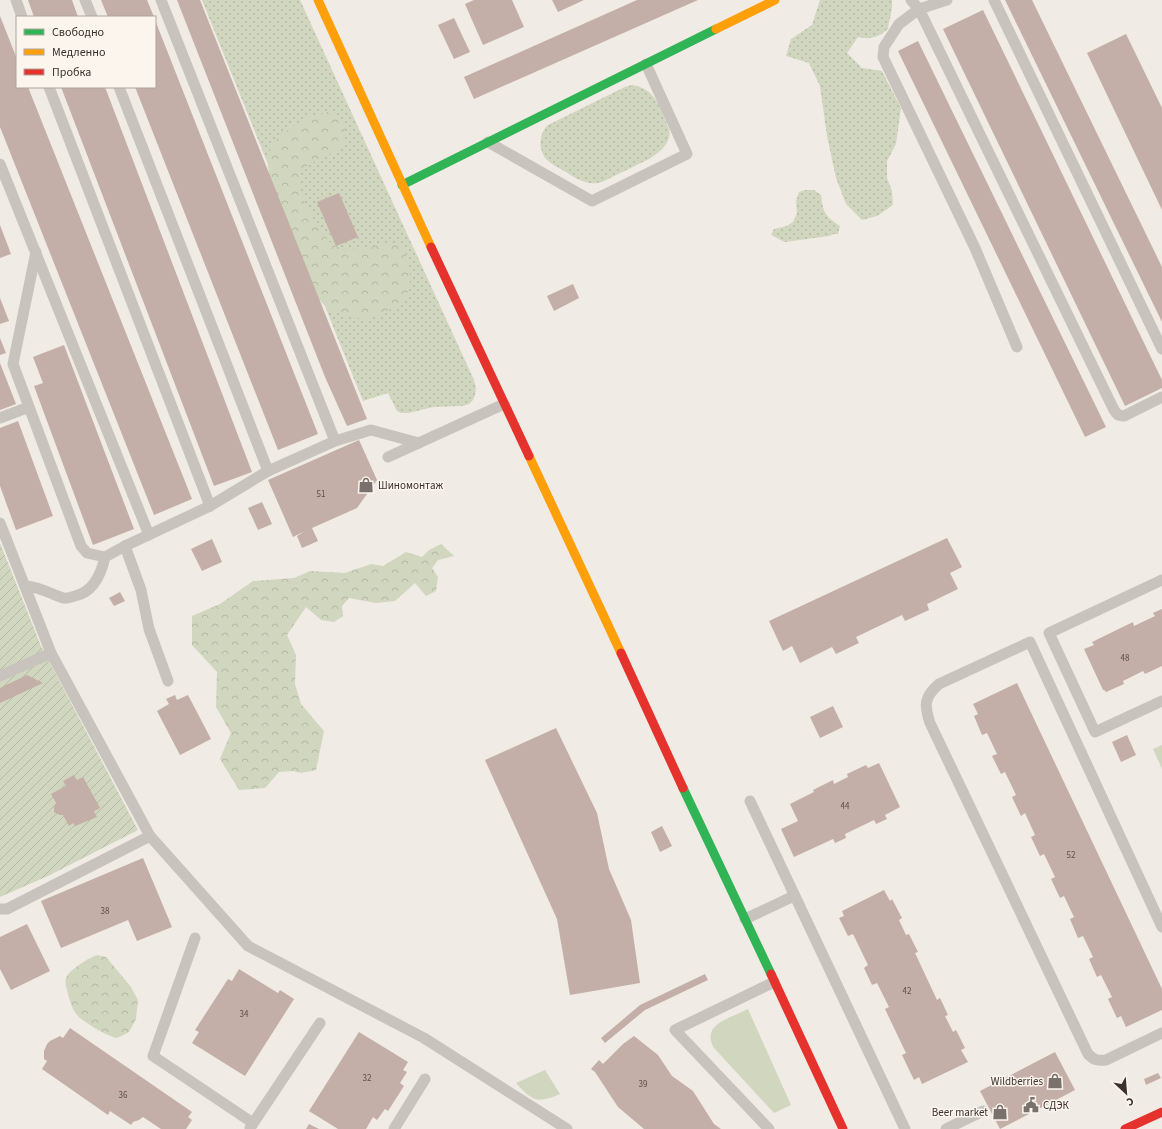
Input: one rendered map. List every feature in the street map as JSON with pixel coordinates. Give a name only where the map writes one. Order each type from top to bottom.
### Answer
[{"type":"street","points":[[318,0],[402,185],[843,1129]]},
{"type":"street","points":[[402,185],[775,0]]},
{"type":"street","points":[[1125,1129],[1162,1112]]},
{"type":"lane","points":[[16,0],[22,16]]},
{"type":"lane","points":[[85,0],[92,16]]},
{"type":"lane","points":[[161,0],[335,441]]},
{"type":"lane","points":[[910,0],[919,9],[1114,410],[1118,416],[1124,416],[1162,398]]},
{"type":"lane","points":[[947,0],[919,9],[899,24],[884,47],[883,57],[975,248],[1016,346]]},
{"type":"lane","points":[[994,0],[1162,349]]},
{"type":"lane","points":[[488,142],[592,201],[687,154],[646,64]]},
{"type":"lane","points":[[49,88],[210,506]]},
{"type":"lane","points":[[119,88],[268,471]]},
{"type":"lane","points":[[0,164],[149,535]]},
{"type":"lane","points":[[36,252],[14,364],[81,546],[87,554],[105,557],[210,506],[268,471],[335,441],[371,430],[419,443]]},
{"type":"lane","points":[[388,457],[504,404]]},
{"type":"lane","points":[[0,418],[29,407]]},
{"type":"lane","points":[[0,523],[51,653],[150,836],[248,946],[424,1038],[567,1129]]},
{"type":"lane","points":[[125,546],[141,590],[149,629],[168,681]]},
{"type":"lane","points":[[25,586],[36,586],[65,598],[82,594],[94,585],[102,570],[105,557]]},
{"type":"lane","points":[[1162,580],[1049,633],[1095,732],[1162,701]]},
{"type":"lane","points":[[1162,927],[1030,642],[939,684],[931,691],[926,701],[926,712],[930,723],[1088,1054],[1095,1060],[1106,1060],[1162,1033]]},
{"type":"lane","points":[[0,676],[51,653]]},
{"type":"lane","points":[[750,801],[905,1129]]},
{"type":"lane","points":[[0,910],[7,909],[150,836]]},
{"type":"lane","points":[[745,919],[794,896]]},
{"type":"lane","points":[[195,938],[153,1056],[251,1126],[320,1023]]},
{"type":"lane","points":[[769,1129],[675,1030],[774,982]]},
{"type":"lane","points":[[394,1129],[425,1079]]},
{"type":"lane","points":[[946,1129],[983,1111]]},
{"type":"green space","points":[[202,0],[300,0],[474,380],[476,388],[475,395],[469,404],[462,406],[433,407],[409,413],[401,413],[397,411],[388,393],[363,401]]},
{"type":"green space","points":[[820,0],[892,0],[888,29],[874,37],[858,37],[847,53],[862,68],[882,71],[901,108],[896,144],[887,161],[887,178],[892,191],[893,205],[877,216],[862,220],[846,204],[836,178],[827,136],[820,86],[809,63],[786,56],[791,39],[812,25]]},
{"type":"green space","points":[[632,85],[647,91],[652,95],[660,107],[669,129],[669,139],[661,150],[649,159],[597,183],[578,179],[546,159],[542,151],[541,137],[548,125],[625,87]]},
{"type":"green space","points":[[328,112],[337,117],[343,123],[345,129],[345,139],[341,146],[334,152],[309,165],[303,170],[299,178],[300,190],[310,212],[325,237],[336,246],[349,249],[364,249],[385,243],[393,243],[404,251],[409,266],[410,282],[406,296],[400,303],[384,313],[367,319],[338,313],[327,308],[313,291],[304,275],[282,219],[270,180],[268,167],[269,155],[272,145],[276,140],[304,120],[318,114]]},
{"type":"green space","points":[[814,190],[821,195],[826,214],[840,226],[838,234],[785,242],[771,235],[774,229],[787,226],[793,222],[797,213],[796,201],[799,192]]},
{"type":"green space","points":[[0,543],[41,646],[138,830],[48,876],[0,897]]},
{"type":"green space","points":[[441,544],[454,556],[438,560],[432,568],[438,577],[436,591],[426,596],[415,583],[395,601],[376,603],[349,598],[342,606],[343,616],[334,622],[321,620],[306,607],[287,635],[296,655],[295,684],[301,704],[324,731],[316,770],[301,773],[293,771],[279,772],[265,788],[239,790],[220,759],[231,733],[216,707],[217,672],[192,645],[192,616],[220,604],[253,581],[294,578],[310,571],[345,573],[371,564],[383,566],[406,552],[422,557],[429,550]]},
{"type":"green space","points":[[1162,745],[1162,769],[1153,749]]},
{"type":"green space","points":[[97,955],[106,957],[131,987],[138,1000],[136,1019],[129,1032],[117,1038],[96,1029],[78,1016],[72,1007],[66,987],[66,978],[71,971],[84,961]]},
{"type":"green space","points":[[748,1009],[791,1105],[774,1113],[714,1048],[711,1040],[711,1033],[714,1027],[726,1019]]},
{"type":"green space","points":[[545,1070],[560,1094],[546,1099],[535,1099],[526,1094],[516,1083]]},
{"type":"building","points":[[28,0],[72,0],[78,16],[34,16]]},
{"type":"building","points":[[101,0],[147,0],[154,16],[108,16]]},
{"type":"building","points":[[177,0],[200,0],[367,419],[347,426],[325,377]]},
{"type":"building","points":[[474,0],[512,0],[524,27],[483,45],[465,4]]},
{"type":"building","points":[[552,0],[584,0],[558,12]]},
{"type":"building","points":[[637,0],[698,0],[474,99],[464,77]]},
{"type":"building","points":[[1005,0],[1032,0],[1162,267],[1162,322]]},
{"type":"building","points":[[983,10],[1162,380],[1162,388],[1125,406],[943,29]]},
{"type":"building","points":[[0,16],[16,56],[16,88],[28,88],[192,499],[154,515],[0,127]]},
{"type":"building","points":[[454,18],[470,52],[454,59],[438,25]]},
{"type":"building","points":[[156,23],[318,434],[278,450],[135,88],[156,88]]},
{"type":"building","points":[[1126,34],[1162,108],[1162,210],[1087,53]]},
{"type":"building","points":[[918,41],[1106,427],[1085,437],[898,51]]},
{"type":"building","points":[[61,88],[105,88],[252,472],[214,486]]},
{"type":"building","points":[[339,193],[358,237],[336,246],[317,202]]},
{"type":"building","points":[[0,225],[11,254],[0,258]]},
{"type":"building","points":[[573,284],[579,298],[554,311],[547,296]]},
{"type":"building","points":[[0,298],[9,321],[0,324]]},
{"type":"building","points":[[0,338],[6,353],[0,355]]},
{"type":"building","points":[[64,345],[134,529],[93,545],[34,386],[43,383],[33,357]]},
{"type":"building","points":[[0,363],[16,404],[0,410]]},
{"type":"building","points":[[18,421],[53,516],[16,530],[0,486],[0,428]]},
{"type":"building","points":[[359,440],[377,480],[357,508],[312,528],[318,541],[302,548],[297,536],[305,531],[293,537],[268,480]]},
{"type":"building","points":[[262,502],[272,524],[258,530],[248,508]]},
{"type":"building","points":[[947,538],[962,567],[950,573],[958,589],[927,604],[929,610],[905,621],[902,615],[856,637],[859,643],[836,654],[832,647],[800,663],[792,646],[783,651],[769,621]]},
{"type":"building","points":[[212,539],[222,562],[202,571],[191,549]]},
{"type":"building","points":[[120,592],[125,601],[114,606],[109,598]]},
{"type":"building","points":[[1162,609],[1162,666],[1145,674],[1143,671],[1123,681],[1124,684],[1106,692],[1103,690],[1084,649],[1094,645],[1092,642],[1133,622],[1134,626],[1155,616],[1153,613]]},
{"type":"building","points":[[27,675],[43,683],[0,703],[0,688]]},
{"type":"building","points":[[1017,683],[1162,989],[1162,1010],[1126,1027],[1121,1016],[1117,1018],[1108,999],[1112,997],[1101,975],[1097,977],[1089,959],[1093,957],[1083,936],[1078,938],[1070,919],[1074,917],[1064,896],[1060,898],[1051,879],[1055,877],[1044,854],[1040,856],[1031,837],[1035,835],[1025,813],[1021,816],[1012,797],[1016,795],[1005,772],[1001,774],[992,756],[997,754],[987,733],[982,735],[974,716],[978,714],[973,704]]},
{"type":"building","points":[[175,695],[177,700],[188,695],[211,739],[180,755],[157,711],[169,704],[166,699]]},
{"type":"building","points":[[833,706],[843,727],[820,738],[810,717]]},
{"type":"building","points":[[556,728],[597,813],[609,869],[631,920],[640,983],[570,995],[557,919],[485,760]]},
{"type":"building","points":[[1127,735],[1136,755],[1121,762],[1112,742]]},
{"type":"building","points":[[879,763],[900,807],[885,815],[887,819],[876,824],[874,820],[845,834],[846,838],[835,843],[833,839],[794,857],[781,829],[798,821],[790,804],[814,792],[813,790],[833,780],[834,784],[848,777],[847,774],[866,765],[868,768]]},
{"type":"building","points":[[74,775],[77,780],[83,777],[100,808],[94,811],[97,817],[75,826],[73,823],[69,826],[63,815],[54,812],[56,803],[51,794],[66,786],[63,781]]},
{"type":"building","points":[[662,826],[672,846],[660,852],[651,832]]},
{"type":"building","points":[[143,858],[172,927],[137,941],[128,920],[61,948],[41,901]]},
{"type":"building","points":[[884,890],[890,901],[892,899],[902,918],[899,920],[906,935],[909,934],[918,952],[915,953],[937,1000],[940,998],[948,1015],[945,1016],[953,1032],[956,1030],[965,1048],[961,1050],[968,1062],[922,1084],[919,1077],[914,1080],[902,1055],[906,1053],[885,1009],[889,1007],[877,983],[872,985],[864,968],[868,965],[853,934],[848,936],[839,918],[844,916],[842,911]]},
{"type":"building","points":[[27,924],[50,971],[11,990],[0,969],[0,937]]},
{"type":"building","points":[[239,969],[278,993],[280,990],[294,999],[245,1076],[192,1043],[199,1032],[195,1030],[228,979],[232,981]]},
{"type":"building","points":[[705,974],[708,980],[645,1010],[605,1043],[601,1038],[640,1005]]},
{"type":"building","points":[[70,1028],[192,1112],[188,1117],[192,1120],[186,1129],[161,1129],[143,1117],[133,1122],[131,1125],[110,1111],[108,1115],[42,1069],[47,1061],[44,1059],[44,1051],[47,1044],[60,1036],[63,1038]]},
{"type":"building","points":[[359,1032],[408,1062],[403,1070],[407,1072],[400,1083],[404,1086],[388,1111],[385,1109],[377,1120],[373,1117],[366,1129],[338,1129],[309,1111]]},
{"type":"building","points":[[634,1036],[658,1055],[672,1076],[693,1091],[714,1124],[721,1129],[644,1129],[618,1107],[595,1072],[591,1069],[599,1060],[603,1064],[623,1044]]},
{"type":"building","points":[[1055,1052],[1075,1090],[1000,1129],[980,1091]]},
{"type":"building","points":[[1158,1073],[1161,1078],[1146,1085],[1144,1079]]},
{"type":"building","points":[[309,1124],[319,1129],[306,1129]]},
{"type":"traffic: fast","points":[[402,185],[716,29]]},
{"type":"traffic: fast","points":[[683,788],[771,974]]},
{"type":"traffic: slow","points":[[318,0],[431,247]]},
{"type":"traffic: slow","points":[[716,29],[775,0]]},
{"type":"traffic: slow","points":[[529,456],[621,653]]},
{"type":"traffic: jam","points":[[431,247],[529,456]]},
{"type":"traffic: jam","points":[[621,653],[683,788]]},
{"type":"traffic: jam","points":[[771,974],[843,1129]]},
{"type":"traffic: jam","points":[[1125,1129],[1162,1112]]},
{"type":"place","name":"Шиномонтаж","points":[[366,485]]},
{"type":"place","name":"Wildberries","points":[[1055,1081]]},
{"type":"place","name":"СДЭК","points":[[1031,1105]]},
{"type":"place","name":"Beer market","points":[[1000,1112]]}]
